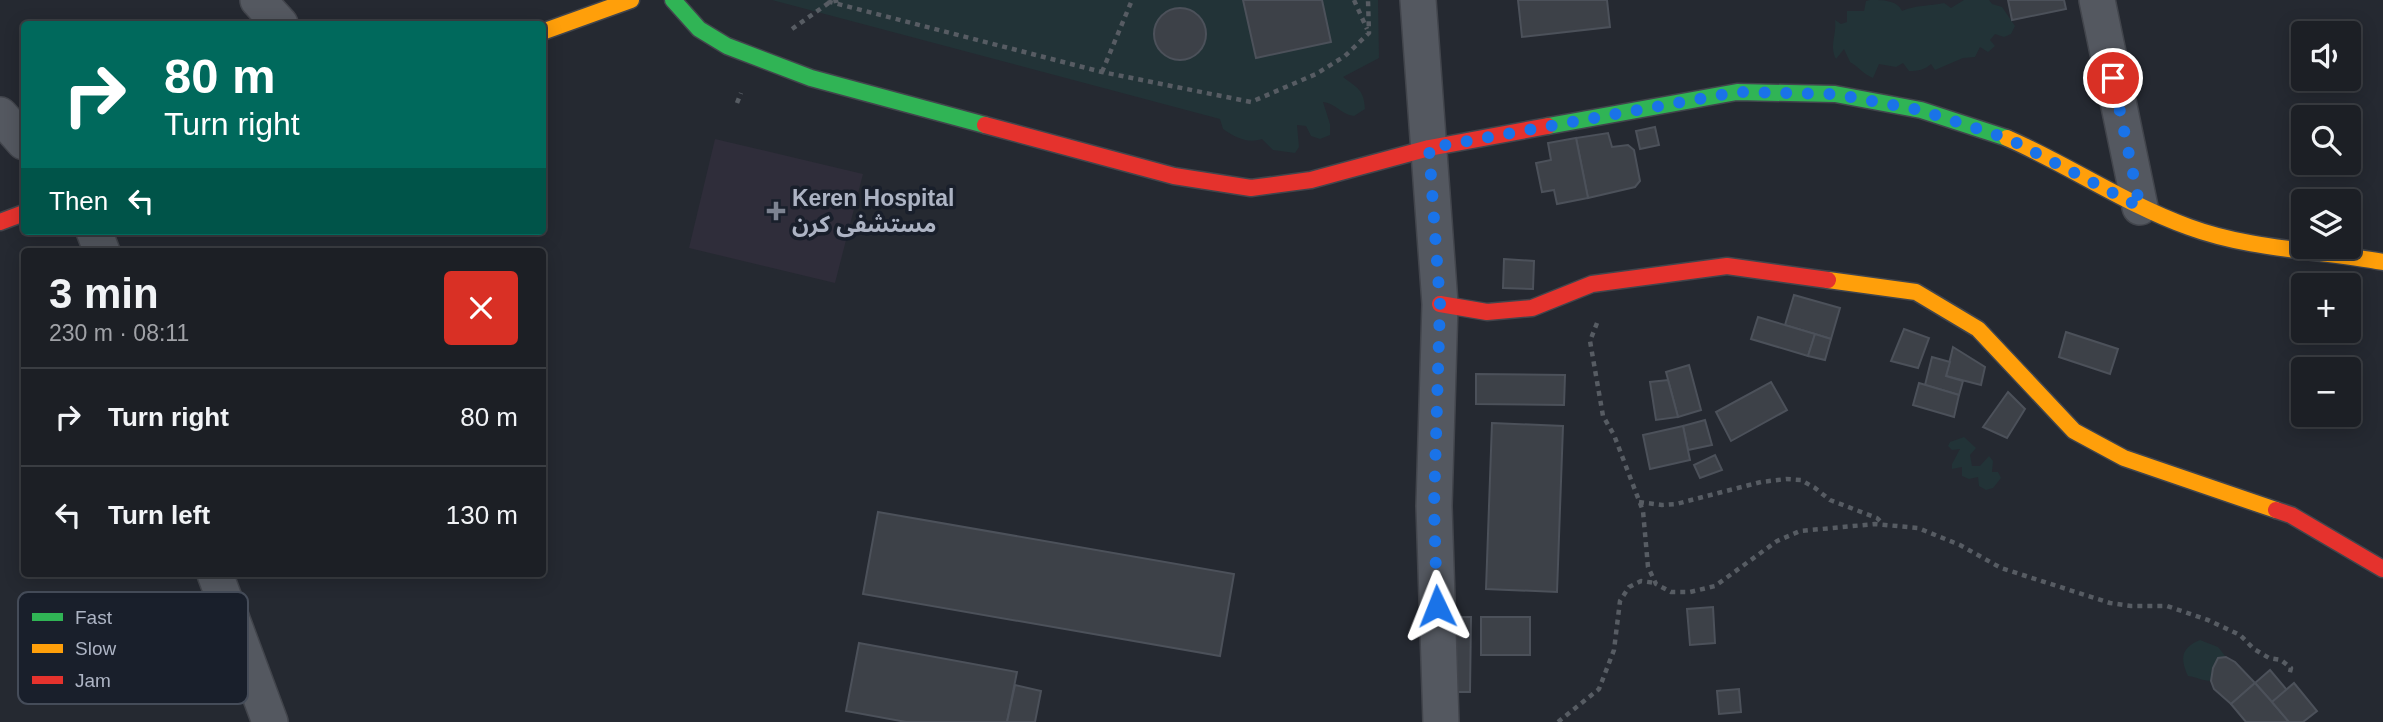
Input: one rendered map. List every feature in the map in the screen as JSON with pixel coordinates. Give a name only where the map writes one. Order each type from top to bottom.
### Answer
[{"type":"main road","points":[[546,31],[631,0]]},
{"type":"main road","points":[[673,0],[699,29],[727,46],[811,78],[1174,176],[1251,188],[1311,180],[1429,148],[1737,92],[1835,94],[1920,110],[2009,139],[2140,207],[2191,228],[2256,245],[2334,253],[2383,262]]},
{"type":"main road","points":[[0,222],[21,214]]},
{"type":"main road","points":[[1440,304],[1487,312],[1532,308],[1592,284],[1727,266],[1916,292],[1978,329],[2074,431],[2124,458],[2291,515],[2383,569]]},
{"type":"street","points":[[258,0],[277,21]]},
{"type":"street","points":[[1418,0],[1440,304],[1434,506],[1441,722]]},
{"type":"street","points":[[2097,0],[2140,207]]},
{"type":"street","points":[[0,115],[21,139]]},
{"type":"street","points":[[248,663],[270,722]]},
{"type":"path","points":[[830,1],[839,0]]},
{"type":"path","points":[[1101,72],[1132,0]]},
{"type":"path","points":[[1354,0],[1369,33]]},
{"type":"path","points":[[830,1],[1101,72],[1251,102],[1316,74],[1345,56],[1369,33],[1368,0]]},
{"type":"path","points":[[1604,283],[1605,303],[1590,341],[1596,383],[1603,416],[1614,435],[1643,511],[1648,567],[1656,584]]},
{"type":"path","points":[[1639,502],[1662,505],[1761,482],[1801,480],[1830,500],[1877,518],[1883,524]]},
{"type":"path","points":[[1558,722],[1599,689],[1614,650],[1620,601],[1629,587],[1641,581],[1656,584],[1671,592],[1690,592],[1715,586],[1777,541],[1800,531],[1835,526],[1883,524],[1918,528],[1959,545],[2001,568],[2110,603],[2167,606],[2208,620],[2240,635],[2254,649],[2269,658],[2281,660],[2291,668],[2289,676]]},
{"type":"shaded area","points":[[772,0],[1378,0],[1379,58],[1343,77],[1361,93],[1365,109],[1354,116],[1323,102],[1330,124],[1330,135],[1320,139],[1311,136],[1306,126],[1297,125],[1299,147],[1295,153],[1273,150],[1262,139],[1251,141],[1237,137],[1223,129],[1220,119]]},
{"type":"shaded area","points":[[1964,0],[1989,0],[2002,7],[2015,26],[2011,34],[2004,37],[1995,34],[1990,40],[1995,46],[1988,52],[1980,47],[1975,57],[1963,58],[1935,70],[1931,64],[1921,70],[1909,71],[1903,63],[1896,67],[1879,64],[1873,78],[1850,62],[1844,49],[1836,59],[1833,49],[1835,20],[1841,24],[1847,22],[1847,11],[1864,11],[1866,1],[1893,3],[1902,11],[1944,3],[1951,8]]},
{"type":"shaded area","name":"Keren Hospital مستشفى كرن","points":[[715,139],[863,174],[835,283],[689,248]]},
{"type":"shaded area","points":[[1964,437],[1976,448],[1970,455],[1972,466],[1980,466],[1989,456],[1993,461],[1992,472],[1998,472],[2001,478],[1993,488],[1986,490],[1979,486],[1978,477],[1969,479],[1962,476],[1962,467],[1952,469],[1960,449],[1952,450],[1948,446],[1950,442]]},
{"type":"shaded area","points":[[2200,640],[2218,647],[2226,657],[2218,659],[2211,681],[2188,676],[2184,664],[2186,650]]},
{"type":"building","points":[[1243,0],[1322,0],[1331,42],[1256,58]]},
{"type":"building","points":[[1518,0],[1607,0],[1610,27],[1522,37]]},
{"type":"building","points":[[2008,0],[2064,0],[2066,9],[2012,20]]},
{"type":"building","points":[[1180,8],[1190,10],[1198,16],[1204,24],[1204,44],[1198,52],[1190,58],[1180,60],[1170,58],[1162,52],[1156,44],[1154,34],[1156,24],[1162,16],[1170,10]]},
{"type":"building","points":[[1655,127],[1659,145],[1640,149],[1636,131]]},
{"type":"building","points":[[1608,133],[1612,147],[1628,145],[1634,150],[1640,181],[1635,187],[1588,198],[1576,138]]},
{"type":"building","points":[[1576,138],[1588,198],[1557,204],[1554,190],[1542,192],[1536,163],[1551,160],[1548,143]]},
{"type":"building","points":[[1504,259],[1534,261],[1533,289],[1503,288]]},
{"type":"building","points":[[1794,295],[1840,308],[1831,339],[1785,325]]},
{"type":"building","points":[[1758,317],[1815,334],[1808,356],[1751,339]]},
{"type":"building","points":[[1904,329],[1929,338],[1918,368],[1891,361]]},
{"type":"building","points":[[2066,332],[2118,349],[2110,374],[2059,357]]},
{"type":"building","points":[[1815,334],[1831,339],[1825,360],[1808,356]]},
{"type":"building","points":[[1953,347],[1985,367],[1981,385],[1946,376]]},
{"type":"building","points":[[1932,357],[1950,362],[1946,376],[1963,381],[1959,395],[1925,385]]},
{"type":"building","points":[[1689,365],[1701,410],[1678,417],[1666,372]]},
{"type":"building","points":[[1476,374],[1565,375],[1564,405],[1476,404]]},
{"type":"building","points":[[1668,380],[1678,417],[1656,420],[1650,382]]},
{"type":"building","points":[[1771,382],[1787,410],[1731,441],[1716,412]]},
{"type":"building","points":[[1919,383],[1959,395],[1954,417],[1913,405]]},
{"type":"building","points":[[2008,392],[2025,409],[2007,438],[1983,427]]},
{"type":"building","points":[[1705,420],[1712,445],[1688,450],[1683,426]]},
{"type":"building","points":[[1492,423],[1563,426],[1557,592],[1486,589]]},
{"type":"building","points":[[1683,426],[1690,460],[1650,469],[1643,435]]},
{"type":"building","points":[[1715,455],[1722,470],[1700,478],[1694,465]]},
{"type":"building","points":[[878,512],[1234,574],[1220,656],[863,594]]},
{"type":"building","points":[[1713,607],[1715,643],[1690,645],[1687,609]]},
{"type":"building","points":[[1456,617],[1471,617],[1470,692],[1456,692]]},
{"type":"building","points":[[1481,617],[1530,617],[1530,655],[1481,655]]},
{"type":"building","points":[[859,643],[1017,672],[1007,722],[906,722],[846,711]]},
{"type":"building","points":[[2226,657],[2235,662],[2255,683],[2231,704],[2214,689],[2211,681],[2218,658]]},
{"type":"building","points":[[2270,670],[2287,690],[2272,702],[2255,683]]},
{"type":"building","points":[[2255,683],[2289,722],[2246,722],[2231,704]]},
{"type":"building","points":[[2294,683],[2317,711],[2303,722],[2289,722],[2272,702]]},
{"type":"building","points":[[1015,685],[1041,691],[1035,722],[1007,722]]},
{"type":"building","points":[[1739,689],[1741,712],[1719,714],[1717,691]]},
{"type":"traffic: fast","points":[[673,0],[699,29],[727,46],[811,78],[985,125]]},
{"type":"traffic: fast","points":[[1548,126],[1737,92],[1835,94],[1921,110],[2007,138]]},
{"type":"traffic: slow","points":[[546,31],[631,0]]},
{"type":"traffic: slow","points":[[2007,138],[2165,218],[2213,235],[2261,245],[2383,262]]},
{"type":"traffic: slow","points":[[1828,280],[1916,292],[1978,329],[2074,431],[2124,458],[2276,510]]},
{"type":"traffic: jam","points":[[985,125],[1174,176],[1251,188],[1311,180],[1429,148],[1548,126]]},
{"type":"traffic: jam","points":[[0,222],[21,214]]},
{"type":"traffic: jam","points":[[1440,304],[1487,312],[1532,308],[1592,284],[1727,266],[1828,280]]},
{"type":"traffic: jam","points":[[2276,510],[2291,515],[2383,569]]},
{"type":"place","name":"Keren Hospital مستشفى كرن","points":[[776,211]]},
{"type":"route","points":[[1437,606],[1434,506],[1440,304],[1429,148],[1737,92],[1835,94],[1920,110],[2009,139],[2140,207],[2113,78]]}]
